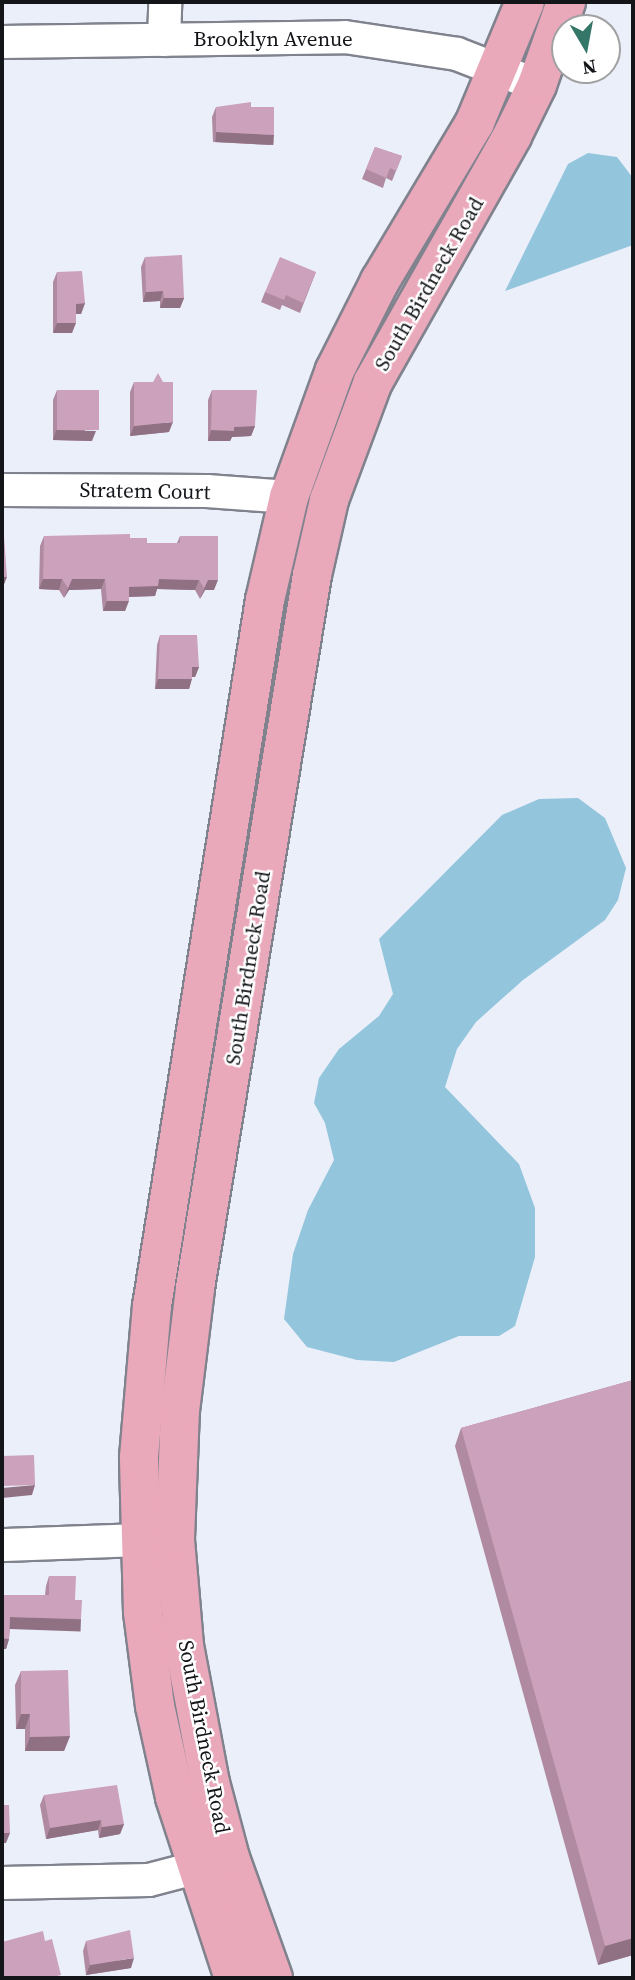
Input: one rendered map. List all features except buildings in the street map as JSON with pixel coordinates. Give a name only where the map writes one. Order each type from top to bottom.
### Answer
[{"type":"main road","name":"South Birdneck Road","points":[[273,1978],[213,1864],[155,1706],[138,1540],[141,1412],[152,1306],[265,600],[289,497],[335,370],[380,281],[452,163],[498,72],[525,2]]},
{"type":"main road","name":"South Birdneck Road","points":[[233,1978],[213,1864],[210,1783],[184,1645],[175,1539],[180,1411],[195,1288],[312,575],[329,500],[373,382],[487,182],[537,85],[566,2]]},
{"type":"street","points":[[164,40],[165,2]]},
{"type":"street","name":"Brooklyn Avenue","points":[[2,42],[345,37],[457,54],[537,85]]},
{"type":"street","name":"Stratem Court","points":[[2,489],[206,491],[289,497]]},
{"type":"street","points":[[2,1545],[138,1540]]},
{"type":"street","points":[[2,1883],[127,1882],[213,1864]]},
{"type":"water","points":[[588,153],[617,157],[633,178],[633,245],[505,291],[568,164]]},
{"type":"water","points":[[578,798],[605,818],[626,868],[618,900],[605,920],[523,980],[476,1022],[457,1049],[445,1087],[519,1164],[535,1208],[535,1257],[515,1326],[499,1336],[459,1336],[394,1362],[357,1360],[307,1347],[284,1319],[293,1254],[308,1210],[334,1160],[325,1123],[314,1103],[319,1078],[339,1049],[379,1016],[393,994],[379,939],[502,815],[539,799]]}]
